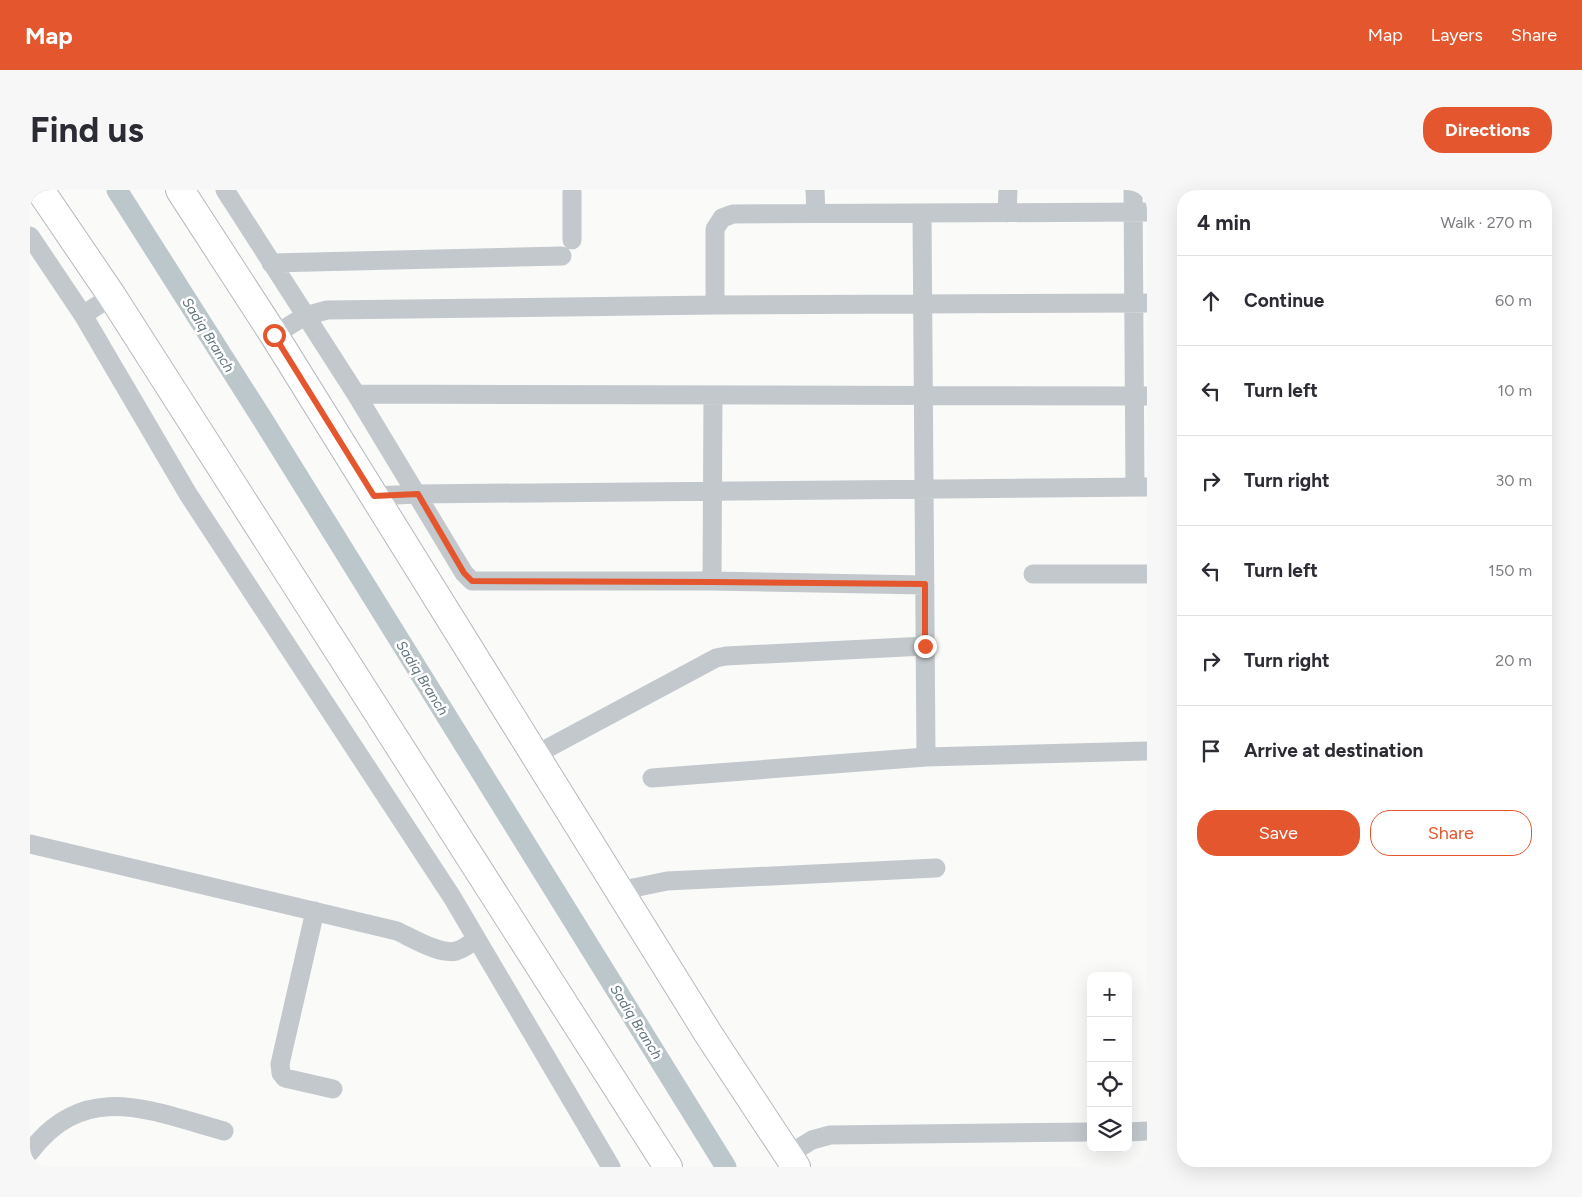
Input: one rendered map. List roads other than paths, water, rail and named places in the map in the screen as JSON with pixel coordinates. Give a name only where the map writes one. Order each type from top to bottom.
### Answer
[{"type":"main road","points":[[40,190],[112,296],[668,1167]]},
{"type":"main road","points":[[180,190],[274,335],[709,1035],[792,1161]]},
{"type":"street","points":[[225,190],[356,394],[464,573],[472,581],[925,584]]},
{"type":"street","points":[[272,263],[567,248],[572,190]]},
{"type":"street","points":[[815,190],[816,213]]},
{"type":"street","points":[[1007,213],[1008,190]]},
{"type":"street","points":[[374,496],[712,490],[1141,487],[1140,212],[1133,190]]},
{"type":"street","points":[[715,305],[715,229],[722,218],[733,214],[1140,212]]},
{"type":"street","points":[[922,213],[926,757]]},
{"type":"street","points":[[30,236],[83,315],[188,494],[452,897],[611,1167]]},
{"type":"street","points":[[83,315],[112,296]]},
{"type":"street","points":[[274,335],[305,316],[327,310],[715,305],[1141,303]]},
{"type":"street","points":[[356,394],[1141,396]]},
{"type":"street","points":[[712,582],[713,395]]},
{"type":"street","points":[[1033,574],[1147,574]]},
{"type":"street","points":[[534,755],[716,658],[925,646]]},
{"type":"street","points":[[652,778],[926,757],[1147,750]]},
{"type":"street","points":[[30,844],[397,931],[439,950],[455,952],[467,947],[476,939]]},
{"type":"street","points":[[619,891],[667,881],[936,868]]},
{"type":"street","points":[[315,912],[280,1064],[281,1073],[285,1078],[333,1089]]},
{"type":"street","points":[[30,1152],[61,1121],[84,1111],[111,1106],[133,1106],[224,1131]]},
{"type":"street","points":[[1132,1132],[1147,1131]]},
{"type":"street","points":[[792,1161],[812,1140],[830,1135],[1087,1132]]},
{"type":"waterway","name":"Sadiq Branch","points":[[117,190],[263,420],[726,1167]]}]
